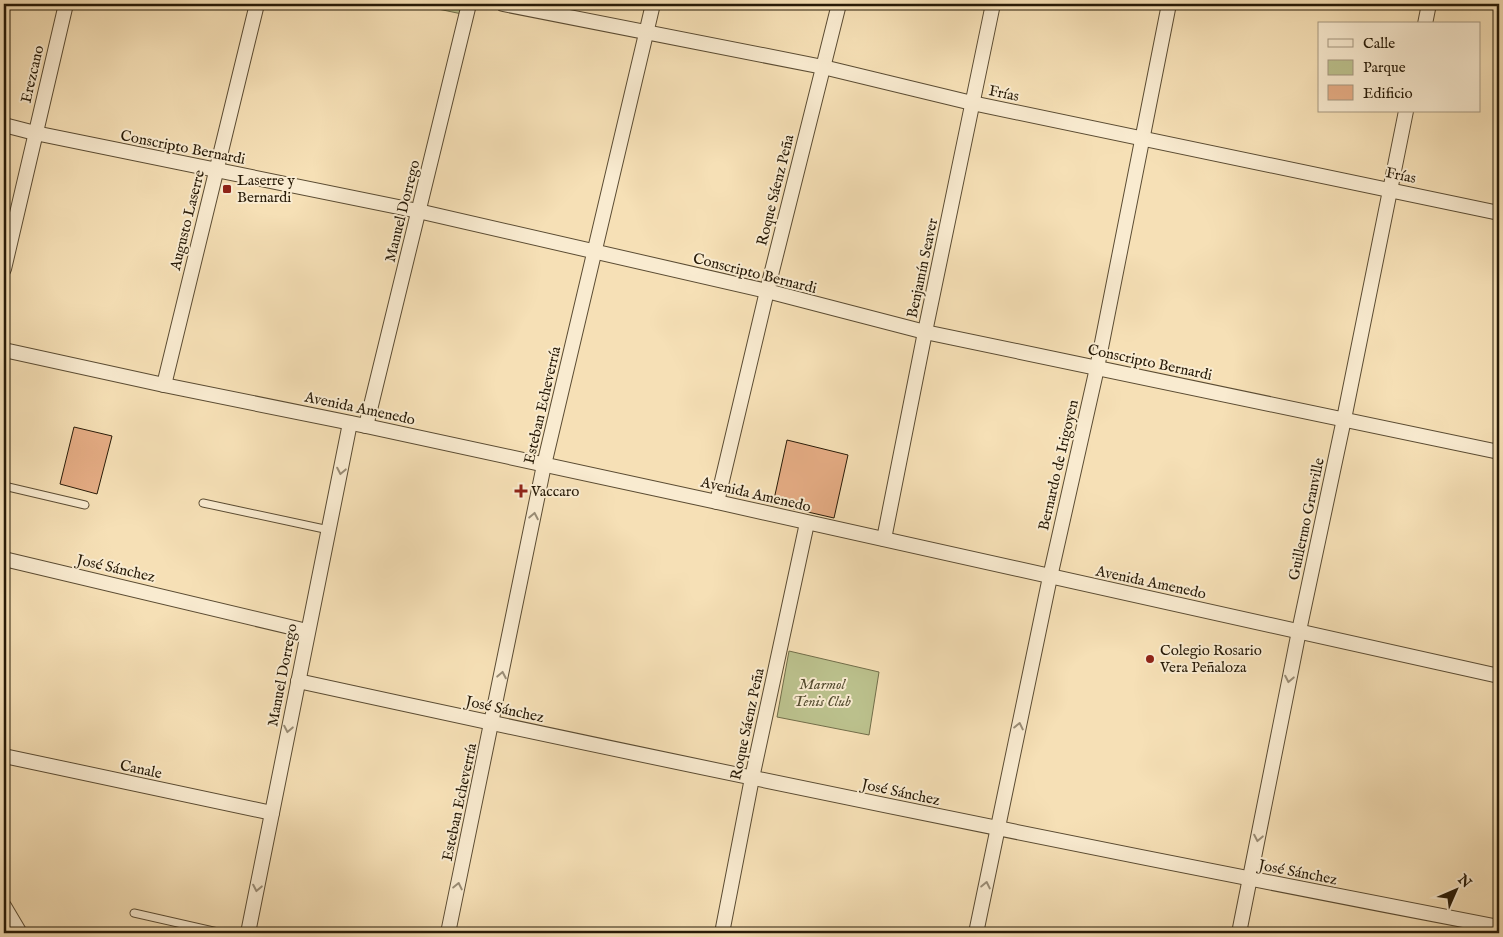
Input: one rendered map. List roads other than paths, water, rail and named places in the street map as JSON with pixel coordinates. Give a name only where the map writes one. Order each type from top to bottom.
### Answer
[{"type":"street","name":"Erezcano","points":[[4,269],[66,4]]},
{"type":"street","name":"Augusto Laserre","points":[[164,385],[257,4]]},
{"type":"street","name":"Manuel Dorrego","points":[[366,426],[469,4]]},
{"type":"street","name":"Frías","points":[[503,4],[822,67],[972,103],[1499,213]]},
{"type":"street","name":"Esteban Echeverría","points":[[448,933],[544,465],[653,4]]},
{"type":"street","name":"Roque Sáenz Peña","points":[[717,502],[767,291],[839,4]]},
{"type":"street","name":"Benjamín Seaver","points":[[884,539],[993,4]]},
{"type":"street","name":"Bernardo de Irigoyen","points":[[976,933],[1050,577],[1097,368],[1169,4]]},
{"type":"street","points":[[1425,22],[1429,4]]},
{"type":"street","name":"Guillermo Granville","points":[[1239,933],[1406,112]]},
{"type":"street","name":"Conscripto Bernardi","points":[[4,125],[35,133],[418,211],[767,291],[925,332],[1499,452]]},
{"type":"street","name":"Avenida Amenedo","points":[[4,350],[717,502],[1499,676]]},
{"type":"street","name":"Manuel Dorrego","points":[[248,933],[350,423]]},
{"type":"street","name":"Roque Sáenz Peña","points":[[722,933],[752,778],[807,523]]},
{"type":"street","name":"José Sánchez","points":[[4,559],[307,631]]},
{"type":"street","name":"José Sánchez","points":[[298,681],[998,829],[1499,927]]},
{"type":"street","name":"Canale","points":[[4,756],[272,813]]},
{"type":"street","points":[[4,906],[20,933]]},
{"type":"lane","points":[[4,486],[85,505]]},
{"type":"lane","points":[[203,503],[329,530]]},
{"type":"lane","points":[[134,913],[222,933]]},
{"type":"place","name":"Laserre y Bernardi","points":[[227,189]]},
{"type":"place","name":"Vaccaro","points":[[521,491]]},
{"type":"place","name":"Colegio Rosario Vera Peñaloza","points":[[1150,659]]},
{"type":"park label","name":"Marmol Tenis Club","points":[[822,692]]}]
